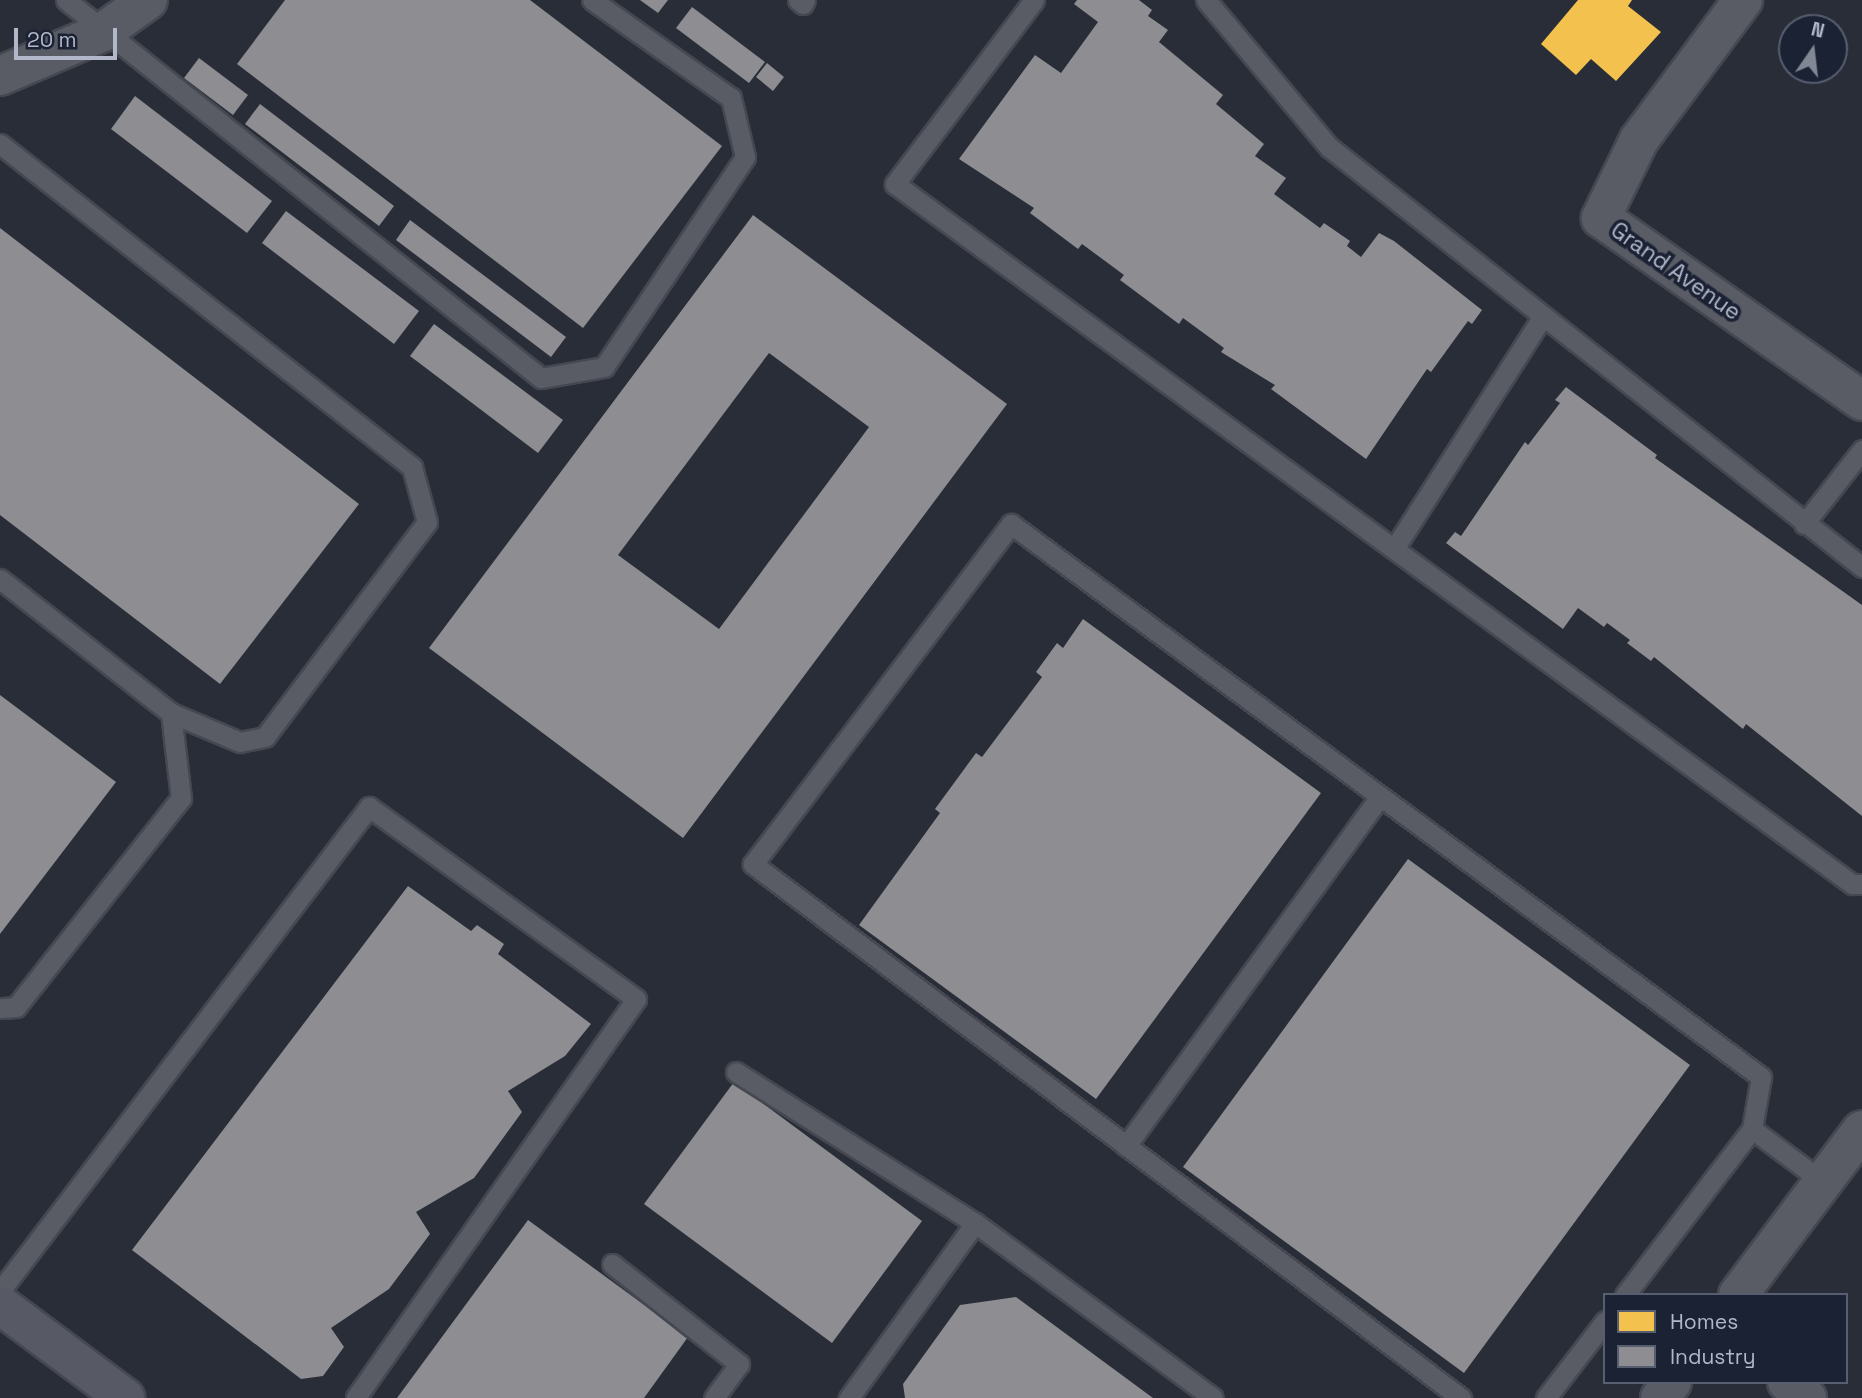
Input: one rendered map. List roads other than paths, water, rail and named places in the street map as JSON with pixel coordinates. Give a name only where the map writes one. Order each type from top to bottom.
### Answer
[{"type":"main road","points":[[0,1305],[125,1398]]},
{"type":"street","points":[[0,76],[103,32],[148,0]]},
{"type":"street","name":"Grand Avenue","points":[[1743,0],[1639,140],[1601,218],[1862,401]]},
{"type":"street","points":[[1740,1293],[1862,1130]]},
{"type":"street","points":[[1790,1384],[1807,1398]]},
{"type":"lane","points":[[66,0],[541,378],[604,367],[746,157],[731,98],[592,0]]},
{"type":"lane","points":[[798,0],[803,4],[806,0]]},
{"type":"lane","points":[[1034,0],[895,184],[1852,884],[1862,884]]},
{"type":"lane","points":[[1206,0],[1329,147],[1804,524],[1862,567]]},
{"type":"lane","points":[[0,144],[412,467],[427,522],[265,737],[240,742],[171,713],[0,579]]},
{"type":"lane","points":[[1394,549],[1543,316]]},
{"type":"lane","points":[[1804,524],[1862,450]]},
{"type":"lane","points":[[1461,1398],[753,864],[1011,524],[1761,1077],[1752,1129],[1627,1293]]},
{"type":"lane","points":[[0,1008],[16,1007],[181,798],[171,713]]},
{"type":"lane","points":[[1126,1146],[1381,797]]},
{"type":"lane","points":[[0,1290],[369,807],[636,999],[356,1398]]},
{"type":"lane","points":[[736,1072],[975,1223],[1213,1398]]},
{"type":"lane","points":[[1752,1129],[1823,1182]]},
{"type":"lane","points":[[849,1398],[975,1223]]},
{"type":"lane","points":[[612,1264],[739,1364],[714,1398]]},
{"type":"lane","points":[[1546,1398],[1603,1324]]}]
